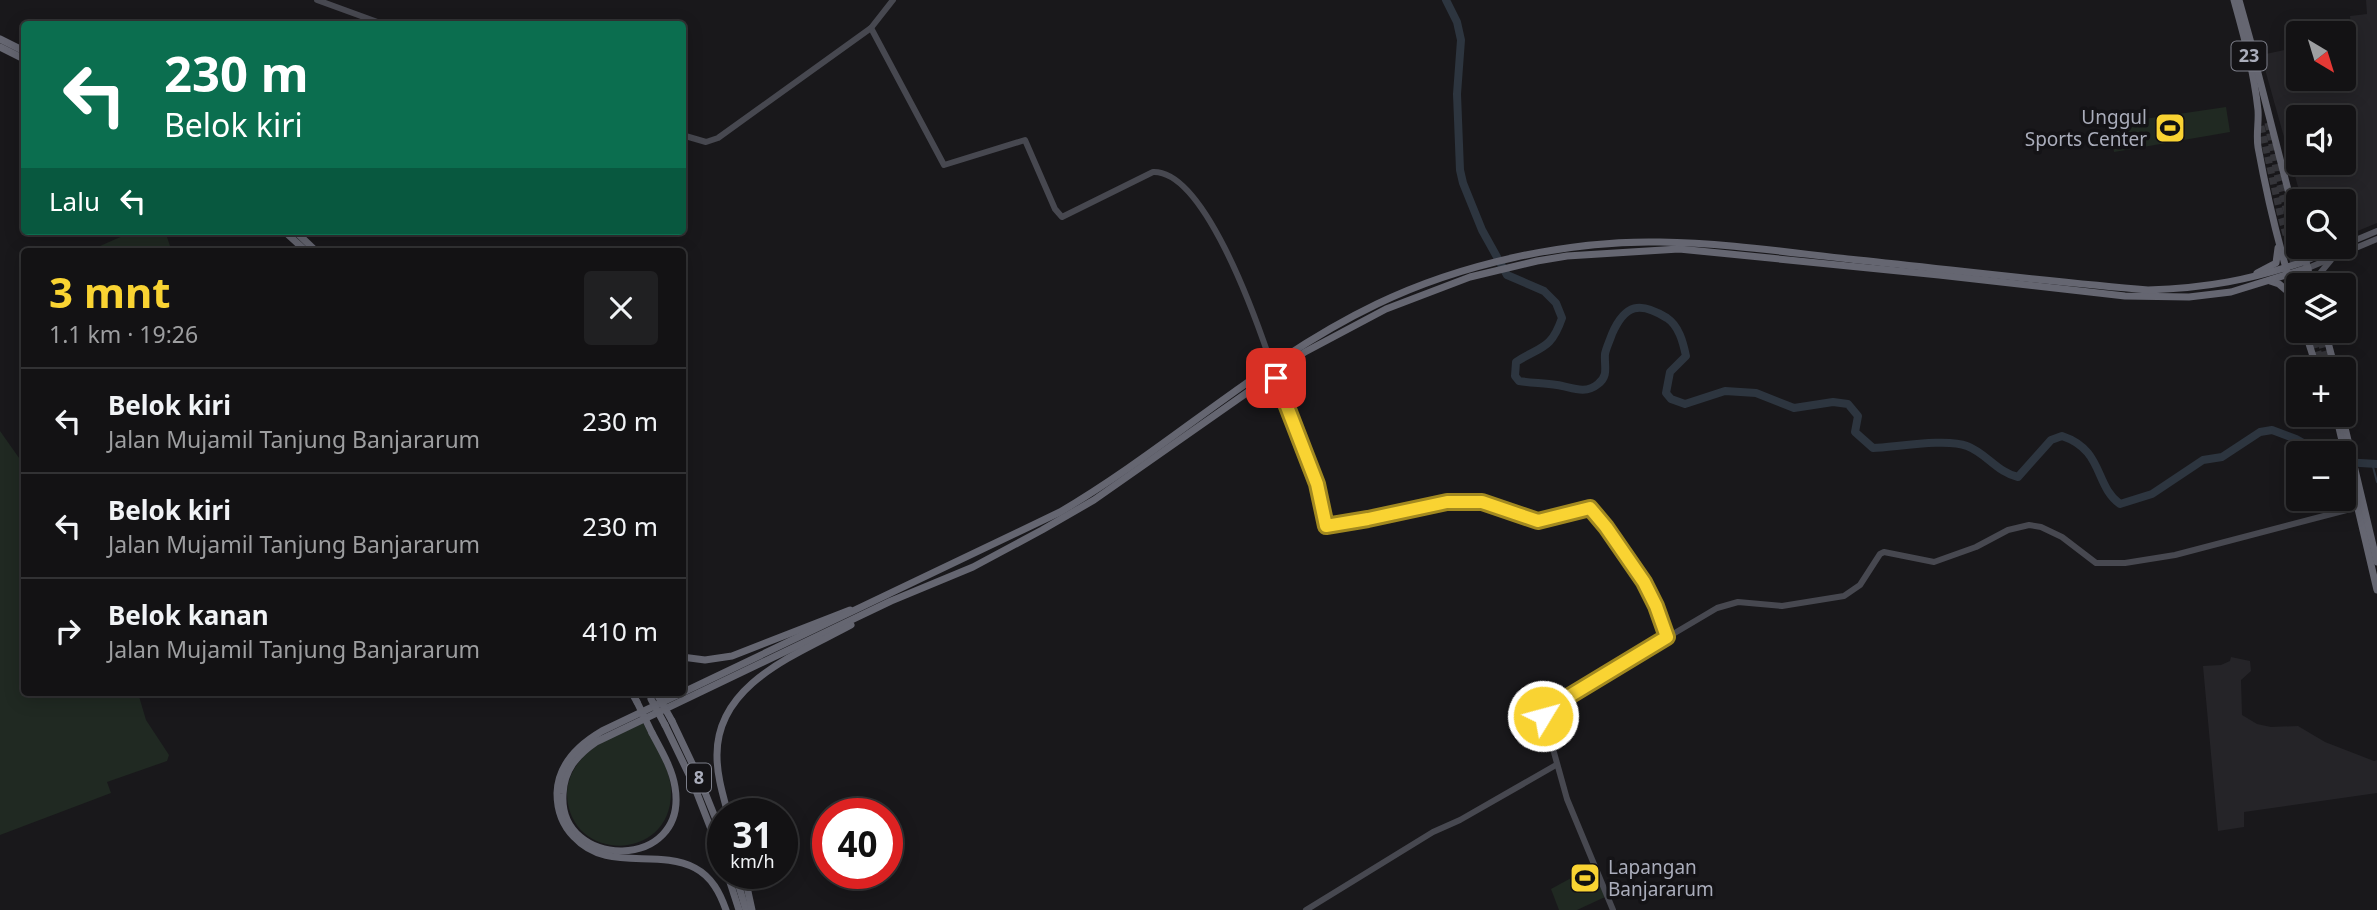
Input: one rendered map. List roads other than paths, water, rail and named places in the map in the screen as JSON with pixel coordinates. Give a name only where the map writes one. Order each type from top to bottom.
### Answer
[{"type":"highway","name":"23","points":[[2237,0],[2265,125]]},
{"type":"highway","points":[[0,39],[21,50]]},
{"type":"highway","points":[[0,47],[21,58]]},
{"type":"highway","name":"23","points":[[2262,112],[2258,142],[2277,238]]},
{"type":"highway","points":[[2262,112],[2272,124],[2288,189]]},
{"type":"highway","points":[[289,235],[303,248]]},
{"type":"highway","points":[[299,235],[313,248]]},
{"type":"highway","points":[[2277,238],[2287,271]]},
{"type":"highway","points":[[2128,289],[2215,283],[2256,273],[2276,263],[2277,238]]},
{"type":"highway","points":[[724,798],[717,748],[722,726],[736,699],[763,674],[966,556],[1036,525],[1083,499],[1275,364],[1339,324],[1379,303],[1469,274],[1536,258],[1605,252],[1679,249],[2128,289],[2213,286],[2307,265]]},
{"type":"highway","points":[[2306,259],[2309,273]]},
{"type":"highway","points":[[1953,273],[2148,298],[2231,292],[2269,281],[2287,271]]},
{"type":"highway","points":[[686,658],[705,660],[732,656],[972,567],[1069,516],[1305,352],[1386,309],[1469,274]]},
{"type":"highway","points":[[2269,281],[2286,290]]},
{"type":"highway","points":[[2356,481],[2377,562]]},
{"type":"highway","points":[[2356,492],[2377,590]]},
{"type":"highway","points":[[634,696],[637,702],[644,717],[652,733],[671,772],[676,791],[674,816],[656,841],[641,849],[614,852],[592,844],[574,829],[563,804],[569,768],[585,749],[605,736],[644,717],[890,598]]},
{"type":"highway","points":[[686,693],[890,598]]},
{"type":"highway","name":"8","points":[[654,696],[707,798]]},
{"type":"highway","points":[[679,696],[602,732],[575,750],[562,769],[557,795],[560,815],[577,840],[603,856],[667,860],[698,869],[714,884],[726,910]]},
{"type":"highway","name":"8","points":[[668,723],[707,819]]},
{"type":"highway","points":[[732,889],[739,910]]},
{"type":"highway","points":[[740,889],[746,910]]},
{"type":"highway","points":[[747,889],[752,910]]},
{"type":"main road","points":[[2356,243],[2377,232]]},
{"type":"main road","points":[[2356,246],[2377,239]]},
{"type":"main road","points":[[2307,265],[2322,259]]},
{"type":"street","points":[[317,0],[375,21]]},
{"type":"street","points":[[686,136],[706,142],[718,138],[871,28],[893,0]]},
{"type":"street","points":[[871,28],[943,165],[1025,139],[1055,209],[1062,217],[1153,172],[1165,173],[1181,185],[1197,201],[1214,230],[1245,293],[1269,357]]},
{"type":"street","points":[[1276,378],[1317,484],[1326,526],[1447,502],[1482,502],[1538,521],[1590,508],[1619,544],[1648,589],[1667,637]]},
{"type":"street","points":[[1613,910],[1567,799],[1544,721],[1545,710],[1717,608],[1734,602],[1782,607],[1844,596],[1856,589],[1876,559],[1884,552],[1934,562],[1976,547],[2008,530],[2029,525],[2041,527],[2062,537],[2096,563],[2125,563],[2189,551],[2358,507]]},
{"type":"street","points":[[1306,910],[1433,832],[1460,820],[1556,765]]},
{"type":"waterway","points":[[1446,0],[1457,22],[1461,40],[1457,94],[1460,170],[1463,183],[1482,230],[1507,275],[1544,291],[1556,303],[1562,318],[1549,342],[1516,362],[1515,376],[1519,381],[1578,389],[1593,387],[1604,378],[1606,352],[1617,324],[1628,311],[1641,308],[1667,318],[1675,325],[1682,340],[1686,356],[1670,372],[1666,393],[1671,399],[1685,404],[1725,391],[1756,393],[1794,408],[1833,402],[1848,404],[1858,416],[1855,432],[1873,448],[1958,444],[1974,449],[2004,471],[2018,477],[2051,440],[2062,436],[2085,450],[2106,487],[2120,504],[2152,494],[2203,460],[2222,457],[2260,432],[2272,430],[2300,441]]},
{"type":"waterway","points":[[2356,463],[2377,464]]},
{"type":"waterway","points":[[2372,463],[2377,482]]},
{"type":"tunnel","points":[[2268,123],[2277,174],[2303,273]]},
{"type":"tunnel","points":[[2261,126],[2297,273]]},
{"type":"tunnel","points":[[2315,343],[2320,357]]},
{"type":"tunnel","points":[[2321,343],[2325,357]]},
{"type":"place","name":"Unggul Sports Center","points":[[2170,128]]},
{"type":"place","name":"Lapangan Banjararum","points":[[1585,878]]}]
